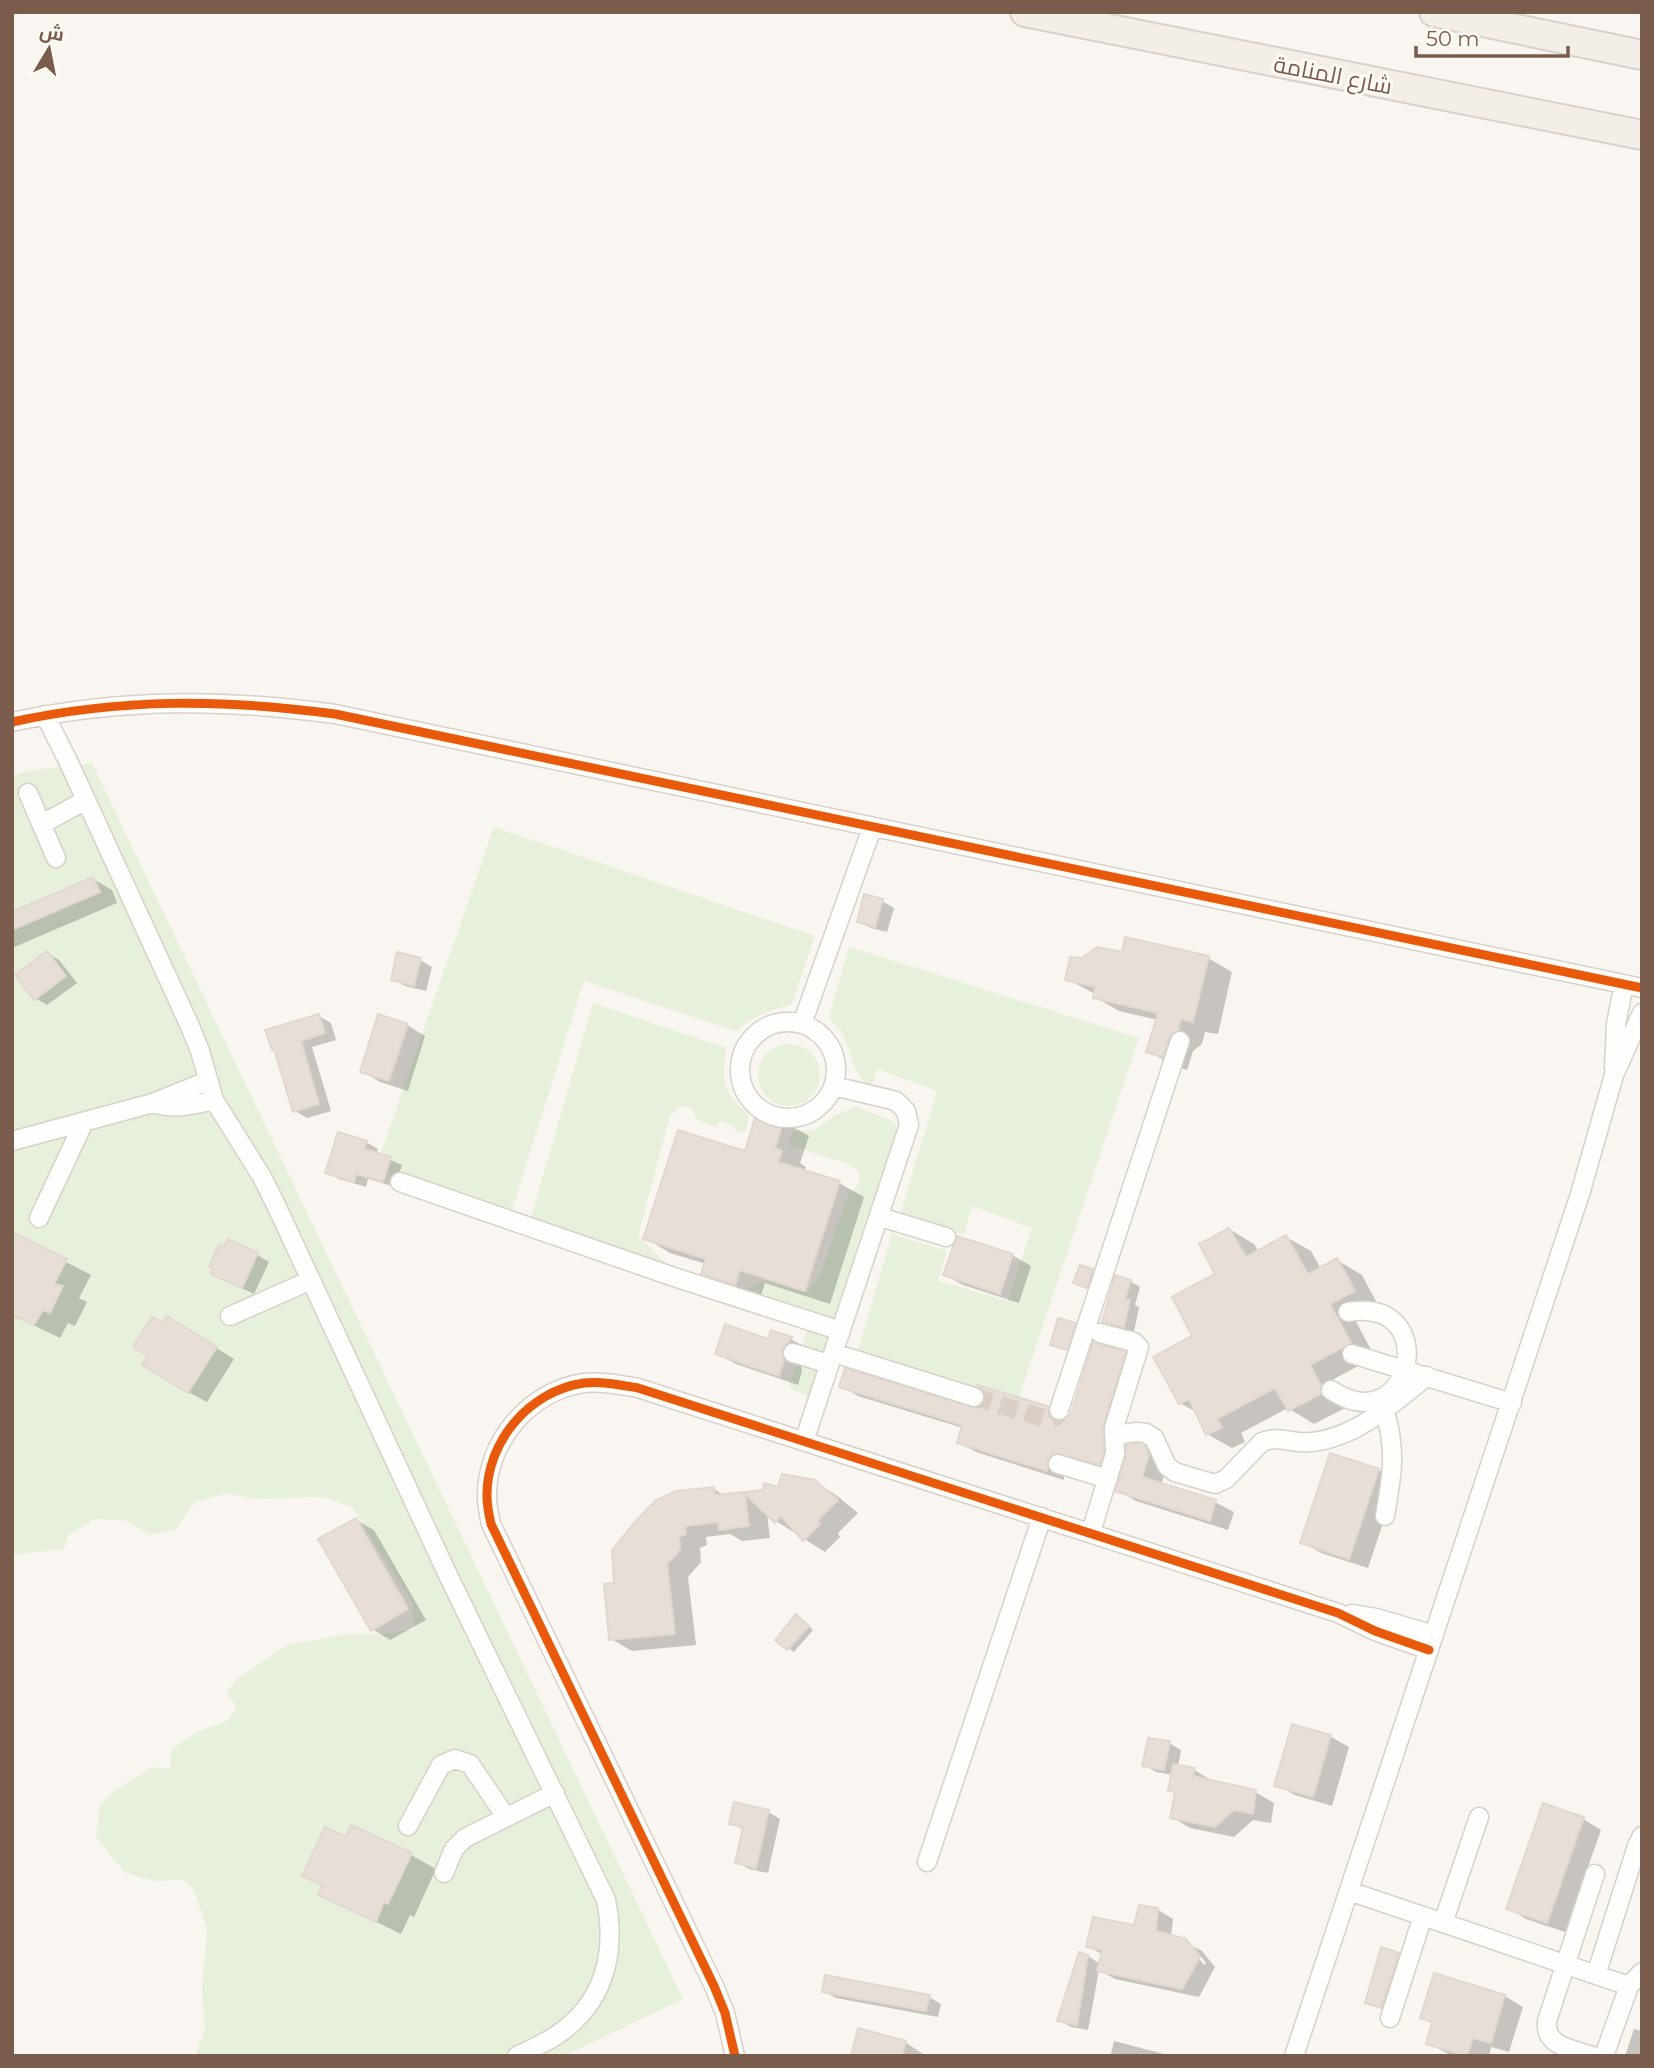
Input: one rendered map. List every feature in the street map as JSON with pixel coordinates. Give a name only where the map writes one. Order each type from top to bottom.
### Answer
[{"type":"main road","name":"شارع المنامة","points":[[1025,12],[1642,135]]},
{"type":"main road","points":[[1434,12],[1642,55]]},
{"type":"street","points":[[12,722],[104,706],[162,702],[277,706],[392,725],[1633,986],[1616,1024],[1614,1075]]},
{"type":"street","points":[[45,715],[189,1024],[214,1100],[262,1177],[309,1281],[606,1900],[611,1924],[610,1947],[606,1971],[596,1993],[583,2013],[565,2029],[517,2056]]},
{"type":"street","points":[[28,793],[56,858]]},
{"type":"street","points":[[41,824],[86,800]]},
{"type":"street","points":[[802,1024],[872,828]]},
{"type":"street","points":[[1294,2056],[1512,1403],[1580,1194],[1614,1075],[1642,1013]]},
{"type":"street","points":[[790,1022],[802,1024],[824,1038],[831,1048],[836,1060],[834,1086],[818,1108],[793,1118],[767,1113],[747,1095],[740,1069],[742,1056],[748,1043],[766,1027],[790,1022]]},
{"type":"street","points":[[1059,1410],[1180,1041]]},
{"type":"street","points":[[12,1141],[153,1102],[207,1081]]},
{"type":"street","points":[[804,1441],[909,1125],[906,1111],[896,1101],[834,1086]]},
{"type":"street","points":[[153,1102],[163,1106],[182,1107],[214,1100]]},
{"type":"street","points":[[39,1218],[83,1122]]},
{"type":"street","points":[[400,1182],[674,1277],[841,1331]]},
{"type":"street","points":[[880,1217],[946,1237]]},
{"type":"street","points":[[230,1316],[309,1281]]},
{"type":"street","points":[[1331,1390],[1352,1401],[1374,1400],[1394,1389],[1406,1370],[1408,1359],[1405,1339],[1390,1320],[1370,1311],[1348,1312]]},
{"type":"street","points":[[1091,1532],[1115,1454],[1116,1423],[1139,1347],[1133,1342],[1100,1333]]},
{"type":"street","points":[[793,1353],[832,1359],[974,1397]]},
{"type":"street","points":[[1352,1354],[1512,1403]]},
{"type":"street","points":[[1114,1435],[1146,1433],[1154,1438],[1162,1458],[1175,1472],[1215,1484],[1226,1479],[1266,1440],[1310,1443],[1326,1440],[1357,1427],[1427,1376]]},
{"type":"street","points":[[735,2056],[725,2013],[714,1986],[491,1524],[487,1497],[490,1471],[499,1445],[514,1422],[534,1403],[558,1390],[584,1383],[611,1383],[638,1388],[1338,1613],[1376,1618],[1432,1642]]},
{"type":"street","points":[[1384,1409],[1391,1435],[1393,1468],[1385,1516]]},
{"type":"street","points":[[1058,1464],[1108,1479]]},
{"type":"street","points":[[927,1862],[1042,1517]]},
{"type":"street","points":[[408,1826],[441,1765],[455,1759],[470,1764],[506,1817]]},
{"type":"street","points":[[444,1873],[459,1843],[555,1793]]},
{"type":"street","points":[[1443,1923],[1479,1817]]},
{"type":"street","points":[[1596,1975],[1642,1836]]},
{"type":"street","points":[[1592,2056],[1549,2039],[1546,2021],[1595,1874]]},
{"type":"street","points":[[1349,1891],[1629,1986]]},
{"type":"street","points":[[1390,2018],[1423,1916]]},
{"type":"street","points":[[1604,2056],[1629,1986],[1642,1972]]},
{"type":"green space","points":[[92,763],[683,1999],[564,2056],[195,2056],[205,2029],[202,1993],[207,1930],[194,1890],[183,1880],[154,1881],[125,1873],[96,1837],[100,1805],[113,1792],[152,1767],[170,1769],[172,1749],[199,1731],[227,1721],[237,1707],[226,1692],[237,1679],[287,1645],[347,1634],[384,1634],[415,1629],[413,1604],[352,1507],[323,1497],[253,1499],[227,1493],[195,1502],[175,1530],[149,1534],[127,1521],[94,1519],[69,1535],[64,1549],[12,1555],[12,775]]},
{"type":"green space","points":[[494,827],[815,936],[792,1004],[762,1014],[736,1031],[584,981],[512,1210],[375,1170]]},
{"type":"green space","points":[[849,947],[1139,1038],[1017,1404],[858,1350],[892,1234],[947,1251],[938,1281],[1008,1301],[1032,1228],[972,1206],[964,1235],[900,1215],[937,1091],[878,1069],[871,1087],[856,1071],[843,1034],[829,1018]]},
{"type":"green space","points":[[593,1003],[726,1048],[726,1086],[734,1100],[749,1115],[746,1131],[737,1133],[733,1125],[721,1121],[715,1127],[696,1119],[692,1108],[680,1106],[670,1116],[638,1236],[673,1270],[530,1221]]},
{"type":"green space","points":[[789,1044],[801,1046],[811,1053],[818,1063],[818,1087],[811,1097],[801,1104],[789,1106],[777,1104],[767,1097],[760,1087],[758,1075],[760,1063],[767,1053],[777,1046]]},
{"type":"green space","points":[[856,1107],[895,1122],[899,1146],[817,1402],[789,1387],[811,1318],[735,1293],[765,1281],[807,1293],[820,1276],[848,1195],[859,1184],[860,1172],[846,1163],[788,1145],[793,1131],[814,1130],[834,1116]]},
{"type":"building","points":[[93,877],[100,892],[12,930],[12,912]]},
{"type":"building","points":[[864,894],[883,899],[875,927],[857,922]]},
{"type":"building","points":[[1125,937],[1209,956],[1193,1022],[1181,1019],[1178,1030],[1169,1037],[1163,1057],[1146,1052],[1158,1013],[1093,998],[1095,987],[1065,980],[1070,957],[1082,958],[1097,947],[1122,952]]},
{"type":"building","points":[[47,951],[66,976],[34,1000],[15,975]]},
{"type":"building","points":[[397,952],[421,958],[414,986],[391,980]]},
{"type":"building","points":[[319,1014],[325,1033],[301,1041],[319,1104],[293,1112],[274,1049],[272,1050],[265,1030]]},
{"type":"building","points":[[378,1014],[408,1024],[389,1081],[360,1072]]},
{"type":"building","points":[[757,1111],[784,1120],[775,1148],[782,1151],[778,1162],[840,1181],[805,1291],[740,1270],[735,1285],[701,1274],[706,1259],[643,1239],[678,1130],[745,1151]]},
{"type":"building","points":[[338,1132],[367,1141],[364,1149],[391,1157],[383,1182],[356,1174],[354,1182],[325,1173]]},
{"type":"building","points":[[1229,1228],[1246,1257],[1286,1235],[1308,1274],[1337,1258],[1355,1291],[1330,1304],[1351,1343],[1310,1365],[1321,1385],[1321,1394],[1288,1411],[1275,1388],[1217,1419],[1222,1428],[1206,1435],[1189,1399],[1179,1404],[1153,1357],[1192,1336],[1172,1297],[1215,1274],[1199,1244]]},
{"type":"building","points":[[12,1232],[67,1259],[54,1284],[63,1286],[50,1313],[43,1310],[34,1325],[12,1315]]},
{"type":"building","points":[[957,1236],[1013,1254],[1000,1294],[943,1275]]},
{"type":"building","points":[[228,1239],[258,1253],[242,1288],[211,1274],[213,1269],[209,1267],[219,1245],[224,1247]]},
{"type":"building","points":[[1080,1265],[1093,1269],[1087,1288],[1073,1283]]},
{"type":"building","points":[[1115,1275],[1131,1280],[1125,1299],[1130,1300],[1124,1327],[1102,1322]]},
{"type":"building","points":[[167,1316],[217,1347],[188,1393],[142,1365],[148,1356],[133,1347],[152,1317],[163,1323]]},
{"type":"building","points":[[1058,1318],[1076,1323],[1067,1350],[1050,1345]]},
{"type":"building","points":[[725,1324],[768,1339],[771,1330],[792,1337],[782,1349],[784,1360],[779,1376],[715,1354]]},
{"type":"building","points":[[1093,1342],[1126,1352],[1103,1425],[1104,1452],[1100,1465],[1056,1453],[1047,1460],[1047,1471],[957,1443],[962,1425],[839,1387],[845,1368],[976,1408],[985,1400],[985,1394],[977,1385],[1048,1406],[1050,1417],[1061,1421],[1071,1414]]},
{"type":"building","points":[[1137,1443],[1145,1446],[1149,1455],[1142,1477],[1216,1500],[1210,1521],[1115,1491],[1126,1457],[1126,1445]]},
{"type":"building","points":[[1330,1453],[1379,1469],[1349,1559],[1300,1543]]},
{"type":"building","points":[[782,1474],[815,1480],[838,1500],[818,1520],[820,1524],[803,1541],[781,1516],[775,1523],[745,1494],[749,1526],[719,1530],[718,1522],[685,1526],[686,1534],[679,1537],[680,1550],[667,1564],[675,1634],[609,1640],[604,1584],[614,1583],[612,1550],[655,1501],[676,1491],[714,1487],[715,1495],[763,1490],[764,1483],[778,1487]]},
{"type":"building","points":[[356,1518],[408,1609],[371,1631],[318,1539]]},
{"type":"building","points":[[796,1614],[809,1626],[787,1650],[775,1640]]},
{"type":"building","points":[[1292,1724],[1331,1735],[1313,1797],[1274,1786]]},
{"type":"building","points":[[1148,1738],[1170,1741],[1164,1770],[1142,1766]]},
{"type":"building","points":[[1173,1764],[1195,1768],[1193,1776],[1256,1790],[1253,1814],[1234,1810],[1215,1827],[1170,1818],[1175,1792],[1168,1791]]},
{"type":"building","points":[[734,1802],[769,1810],[756,1868],[735,1863],[743,1827],[729,1824]]},
{"type":"building","points":[[1543,1803],[1584,1817],[1547,1923],[1506,1909]]},
{"type":"building","points":[[351,1825],[412,1853],[388,1904],[384,1902],[376,1922],[318,1895],[322,1885],[302,1876],[325,1827],[346,1837]]},
{"type":"building","points":[[1139,1905],[1158,1908],[1156,1931],[1186,1939],[1200,1957],[1182,1989],[1097,1971],[1102,1950],[1086,1947],[1093,1917],[1134,1925]]},
{"type":"building","points":[[1381,1947],[1399,1953],[1381,2008],[1365,2003]]},
{"type":"building","points":[[1079,1952],[1088,1955],[1077,2025],[1057,2021]]},
{"type":"building","points":[[1434,1973],[1505,1995],[1491,2043],[1473,2038],[1467,2056],[1426,2044],[1432,2022],[1420,2018]]},
{"type":"building","points":[[825,1975],[930,1995],[926,2011],[822,1992]]},
{"type":"building","points":[[858,2028],[906,2041],[902,2056],[851,2056]]},
{"type":"tunnel","points":[[974,1397],[1050,1420],[1056,1417],[1059,1410]]},
{"type":"cycle path","points":[[12,722],[93,709],[173,703],[253,706],[335,714],[1642,988]]},
{"type":"cycle path","points":[[735,2056],[725,2013],[714,1986],[491,1524],[487,1497],[494,1457],[514,1422],[545,1396],[584,1383],[638,1388],[1338,1613],[1375,1631],[1429,1650]]}]
